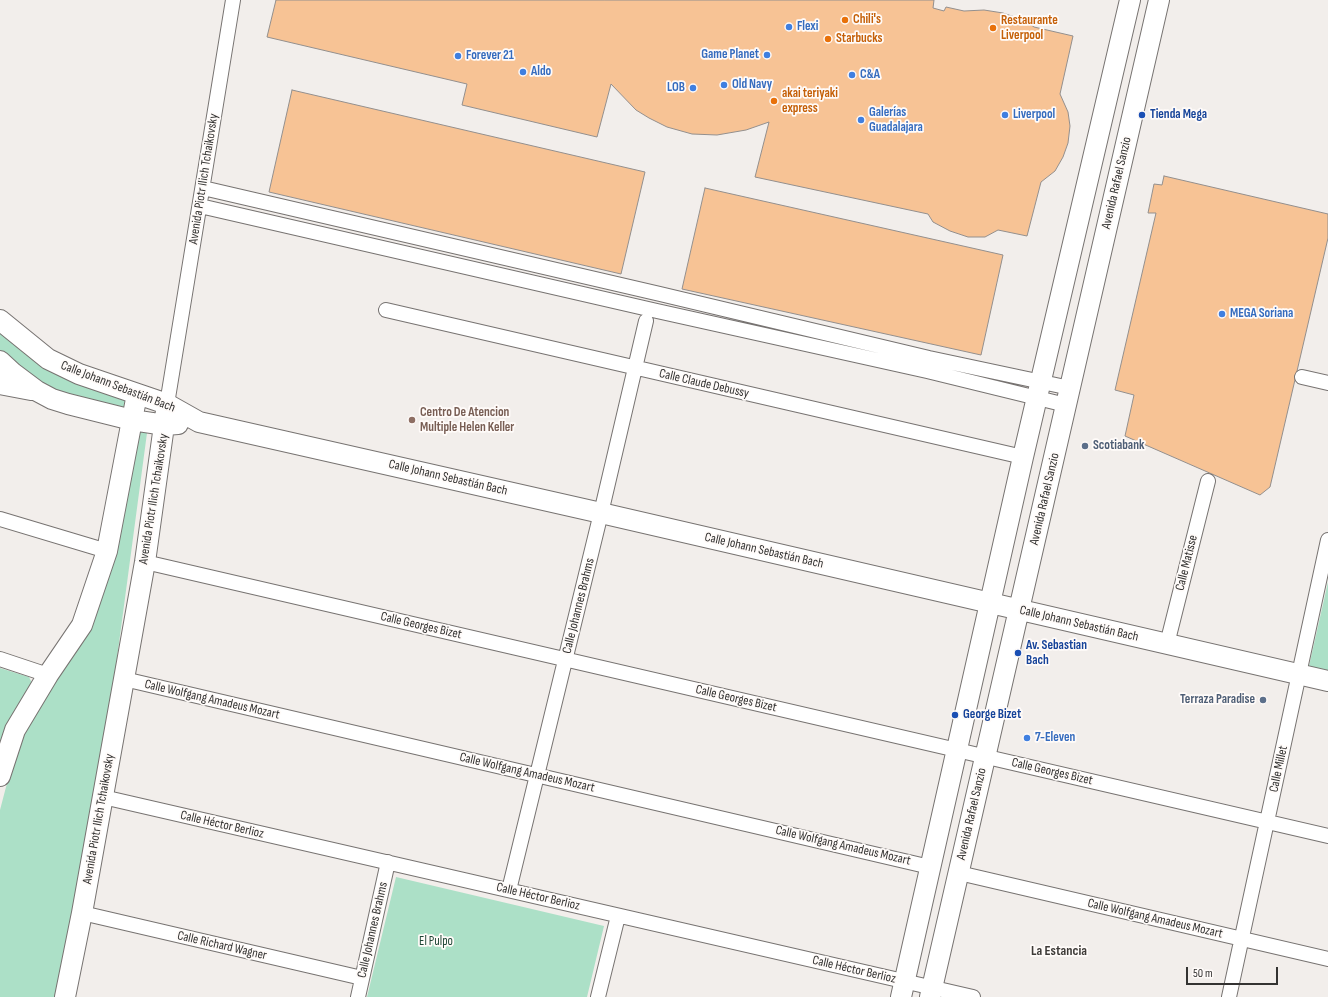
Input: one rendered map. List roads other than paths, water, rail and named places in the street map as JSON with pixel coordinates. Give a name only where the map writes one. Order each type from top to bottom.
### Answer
[{"type":"street","name":"Avenida Piotr Ilich Tchaikovsky","points":[[65,997],[82,913],[145,562],[167,404],[233,0]]},
{"type":"street","points":[[903,989],[1022,457],[1130,0]]},
{"type":"street","name":"Avenida Rafael Sanzio","points":[[931,992],[1159,0]]},
{"type":"street","points":[[203,188],[962,365],[1038,390]]},
{"type":"street","points":[[200,206],[958,378],[1068,396]]},
{"type":"street","name":"Calle Claude Debussy","points":[[386,310],[1022,457]]},
{"type":"street","name":"Calle Johann Sebastián Bach","points":[[0,320],[48,359],[79,374],[167,404],[199,422],[1328,681]]},
{"type":"street","name":"Calle Johannes Brahms","points":[[509,890],[566,660],[646,321]]},
{"type":"street","name":"Calle Johann Sebastián Bach","points":[[0,361],[12,373],[37,391],[52,399],[68,404],[132,420],[165,425],[199,422]]},
{"type":"street","points":[[958,378],[962,365]]},
{"type":"street","points":[[1302,377],[1328,383]]},
{"type":"street","points":[[0,384],[37,391]]},
{"type":"street","points":[[0,776],[15,730],[48,675],[82,625],[107,551],[137,394]]},
{"type":"street","name":"Calle Matisse","points":[[1167,644],[1208,481]]},
{"type":"street","points":[[0,520],[107,551]]},
{"type":"street","name":"Calle Millet","points":[[1229,997],[1328,540]]},
{"type":"street","name":"Calle Georges Bizet","points":[[145,562],[1328,836]]},
{"type":"street","points":[[0,659],[48,675]]},
{"type":"street","name":"Calle Wolfgang Amadeus Mozart","points":[[124,679],[930,867]]},
{"type":"street","name":"Calle Héctor Berlioz","points":[[103,797],[618,916],[903,989],[973,997]]},
{"type":"street","name":"Calle Johannes Brahms","points":[[358,997],[388,862]]},
{"type":"street","name":"Calle Wolfgang Amadeus Mozart","points":[[959,873],[1328,959]]},
{"type":"street","name":"Calle Richard Wagner","points":[[82,913],[362,978]]},
{"type":"street","points":[[598,997],[618,916]]},
{"type":"place","name":"Chili's","points":[[845,20]]},
{"type":"place","name":"Flexi","points":[[789,27]]},
{"type":"place","name":"Restaurante Liverpool","points":[[993,28]]},
{"type":"place","name":"Starbucks","points":[[828,39]]},
{"type":"place","name":"Game Planet","points":[[767,55]]},
{"type":"place","name":"Forever 21","points":[[458,56]]},
{"type":"place","name":"Aldo","points":[[523,72]]},
{"type":"place","name":"C&A","points":[[852,75]]},
{"type":"place","name":"Old Navy","points":[[724,85]]},
{"type":"place","name":"LOB","points":[[693,88]]},
{"type":"place","name":"akai teriyaki express","points":[[774,101]]},
{"type":"place","name":"Liverpool","points":[[1005,115]]},
{"type":"place","name":"Tienda Mega","points":[[1142,115]]},
{"type":"place","name":"Galerías Guadalajara","points":[[861,120]]},
{"type":"place","name":"MEGA Soriana","points":[[1222,314]]},
{"type":"place","name":"Centro De Atencion Multiple Helen Keller","points":[[412,420]]},
{"type":"place","name":"Scotiabank","points":[[1085,446]]},
{"type":"place","name":"Av. Sebastian Bach","points":[[1018,653]]},
{"type":"place","name":"Terraza Paradise","points":[[1263,700]]},
{"type":"place","name":"George Bizet","points":[[955,715]]},
{"type":"place","name":"7-Eleven","points":[[1027,738]]},
{"type":"district","name":"La Estancia","points":[[1059,951]]},
{"type":"park label","name":"El Pulpo","points":[[436,942]]}]
